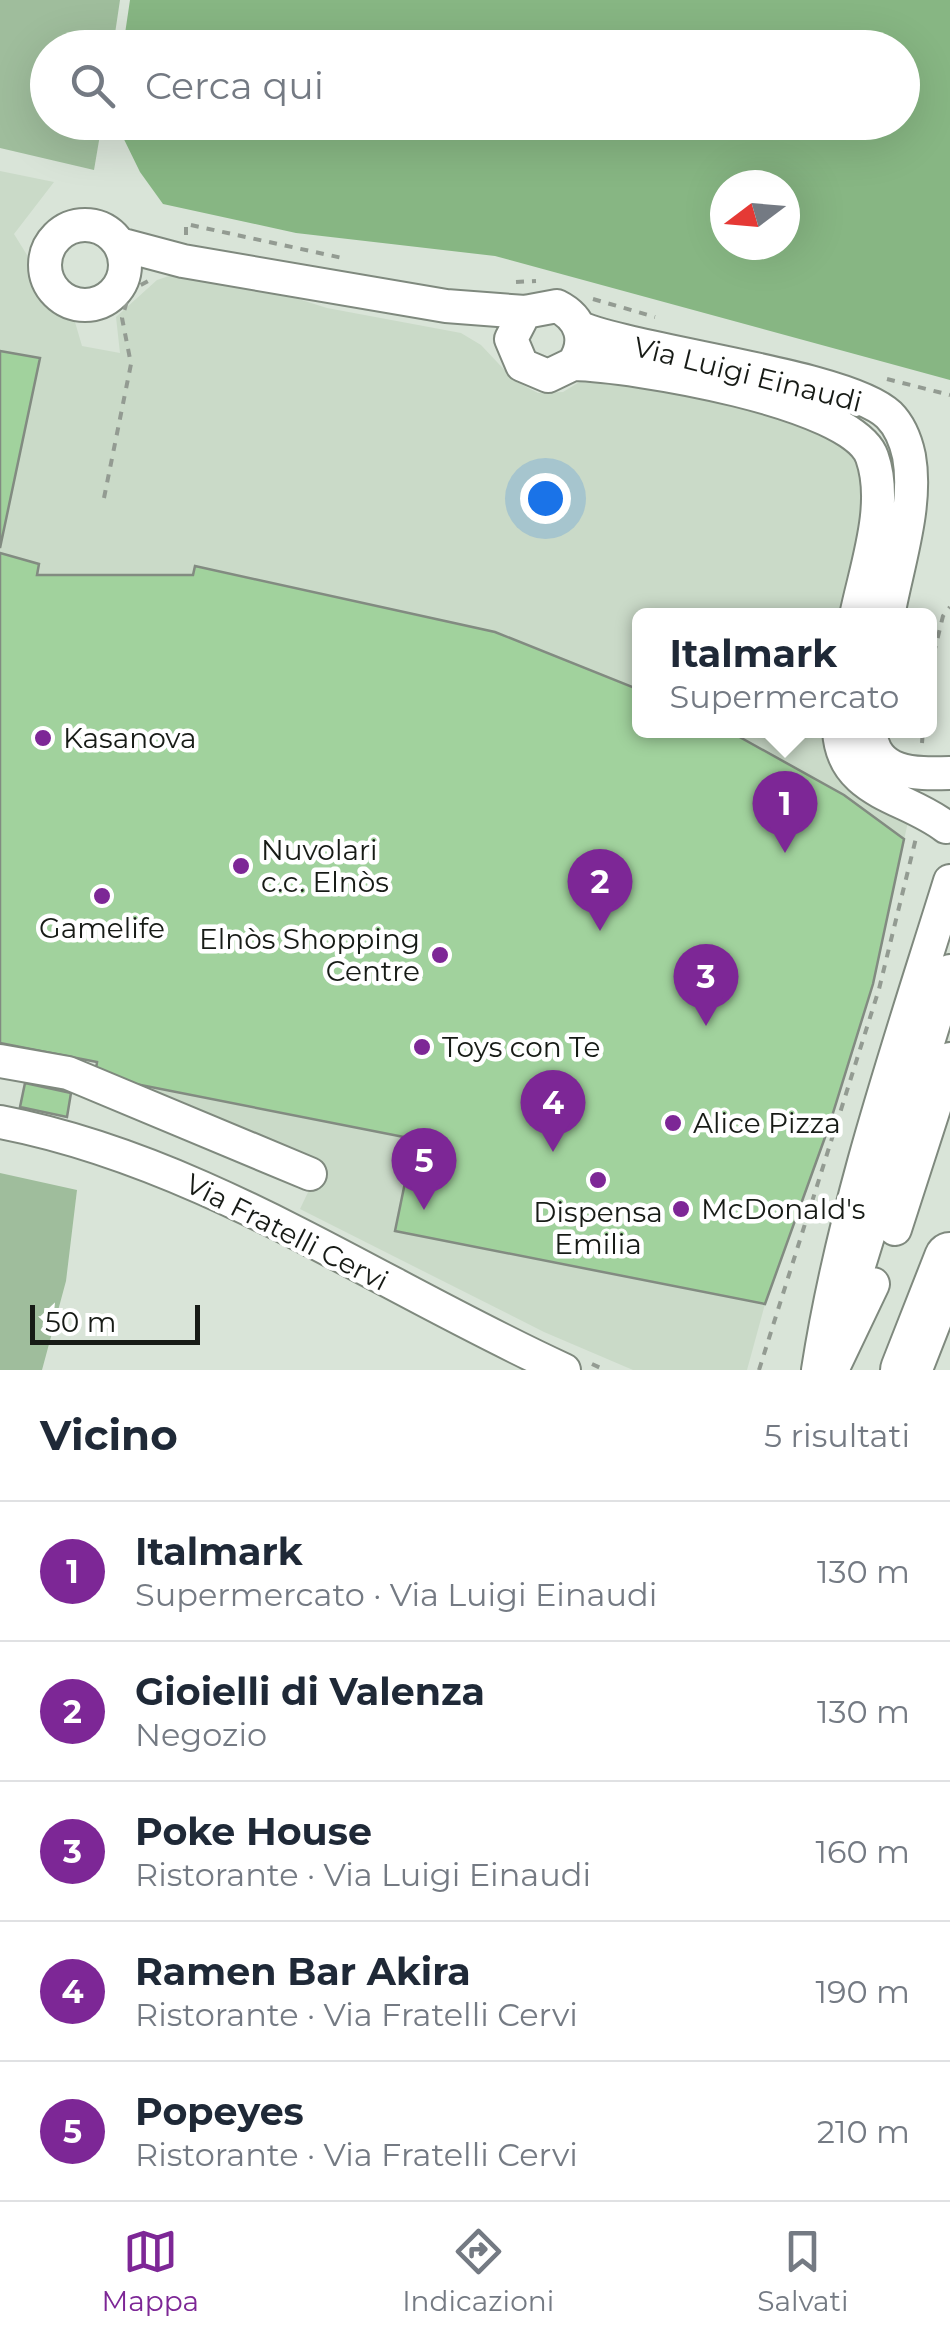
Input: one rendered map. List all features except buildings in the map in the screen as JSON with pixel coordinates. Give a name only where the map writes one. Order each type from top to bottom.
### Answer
[{"type":"highway","points":[[906,1370],[950,1258]]},
{"type":"street","points":[[76,226],[105,230],[120,244],[126,264],[120,284],[104,301],[80,305],[57,294],[45,271],[50,245],[76,226]]},
{"type":"street","name":"Via Luigi Einaudi","points":[[120,244],[184,261],[446,306],[524,312],[556,306],[575,318],[580,328],[846,394],[888,414],[901,432],[911,477],[889,608]]},
{"type":"street","name":"Via Luigi Einaudi","points":[[120,284],[184,261]]},
{"type":"street","name":"Via Luigi Einaudi","points":[[446,306],[512,348],[522,365],[538,375],[557,374],[573,364],[633,370],[792,404],[841,423],[856,434],[871,452],[878,476],[874,529],[858,608]]},
{"type":"street","points":[[512,348],[513,329],[524,312]]},
{"type":"street","points":[[573,364],[582,347],[580,328]]},
{"type":"street","points":[[840,738],[846,762],[857,778],[873,791],[922,808],[938,830]]},
{"type":"street","points":[[873,738],[880,760],[895,770],[950,773],[938,830]]},
{"type":"street","points":[[825,1370],[828,1308],[861,1171],[950,881]]},
{"type":"street","points":[[825,1370],[869,1240],[950,971]]},
{"type":"street","points":[[825,1370],[892,1237],[950,1059]]},
{"type":"street","points":[[0,1061],[68,1073],[310,1174]]},
{"type":"street","name":"Via Fratelli Cervi","points":[[0,1122],[89,1142],[187,1178],[470,1327],[564,1370]]},
{"type":"path","points":[[937,640],[943,616],[950,607]]},
{"type":"path","points":[[922,738],[922,742]]},
{"type":"path","points":[[759,1370],[879,989],[938,830]]},
{"type":"shaded area","name":"Elnòs Shopping Centre","points":[[0,171],[54,182],[14,234],[27,255],[34,286],[44,301],[75,322],[82,346],[120,353],[116,317],[157,280],[175,274],[251,284],[327,308],[461,333],[481,345],[515,381],[538,393],[563,392],[586,378],[795,414],[855,450],[867,487],[844,608],[632,608],[632,738],[824,738],[831,769],[842,785],[866,800],[909,817],[873,984],[828,1129],[765,1304],[747,1370],[633,1370],[544,1332],[300,1209],[310,1188],[95,1076],[96,1062],[0,1043]]},
{"type":"green space","points":[[0,0],[120,0],[116,30],[30,30],[30,140],[99,140],[94,170],[0,148]]},
{"type":"green space","points":[[130,0],[950,0],[950,380],[495,256],[296,233],[163,204],[140,172],[124,140],[920,140],[920,30],[126,30]]},
{"type":"green space","points":[[0,1173],[77,1190],[66,1281],[42,1370],[0,1370]]},
{"type":"place","name":"Kasanova","points":[[43,738]]},
{"type":"place","name":"Italmark","points":[[785,853]]},
{"type":"place","name":"Nuvolari c.c. Elnòs","points":[[241,866]]},
{"type":"place","name":"Gamelife","points":[[102,896]]},
{"type":"place","name":"Gioielli di Valenza","points":[[600,931]]},
{"type":"place","name":"Elnòs Shopping Centre","points":[[440,955]]},
{"type":"place","name":"Poke House","points":[[706,1026]]},
{"type":"place","name":"Toys con Te","points":[[422,1047]]},
{"type":"place","name":"Alice Pizza","points":[[673,1123]]},
{"type":"place","name":"Ramen Bar Akira","points":[[553,1152]]},
{"type":"place","name":"Dispensa Emilia","points":[[598,1180]]},
{"type":"place","name":"McDonald's","points":[[681,1209]]},
{"type":"place","name":"Popeyes","points":[[424,1210]]}]
